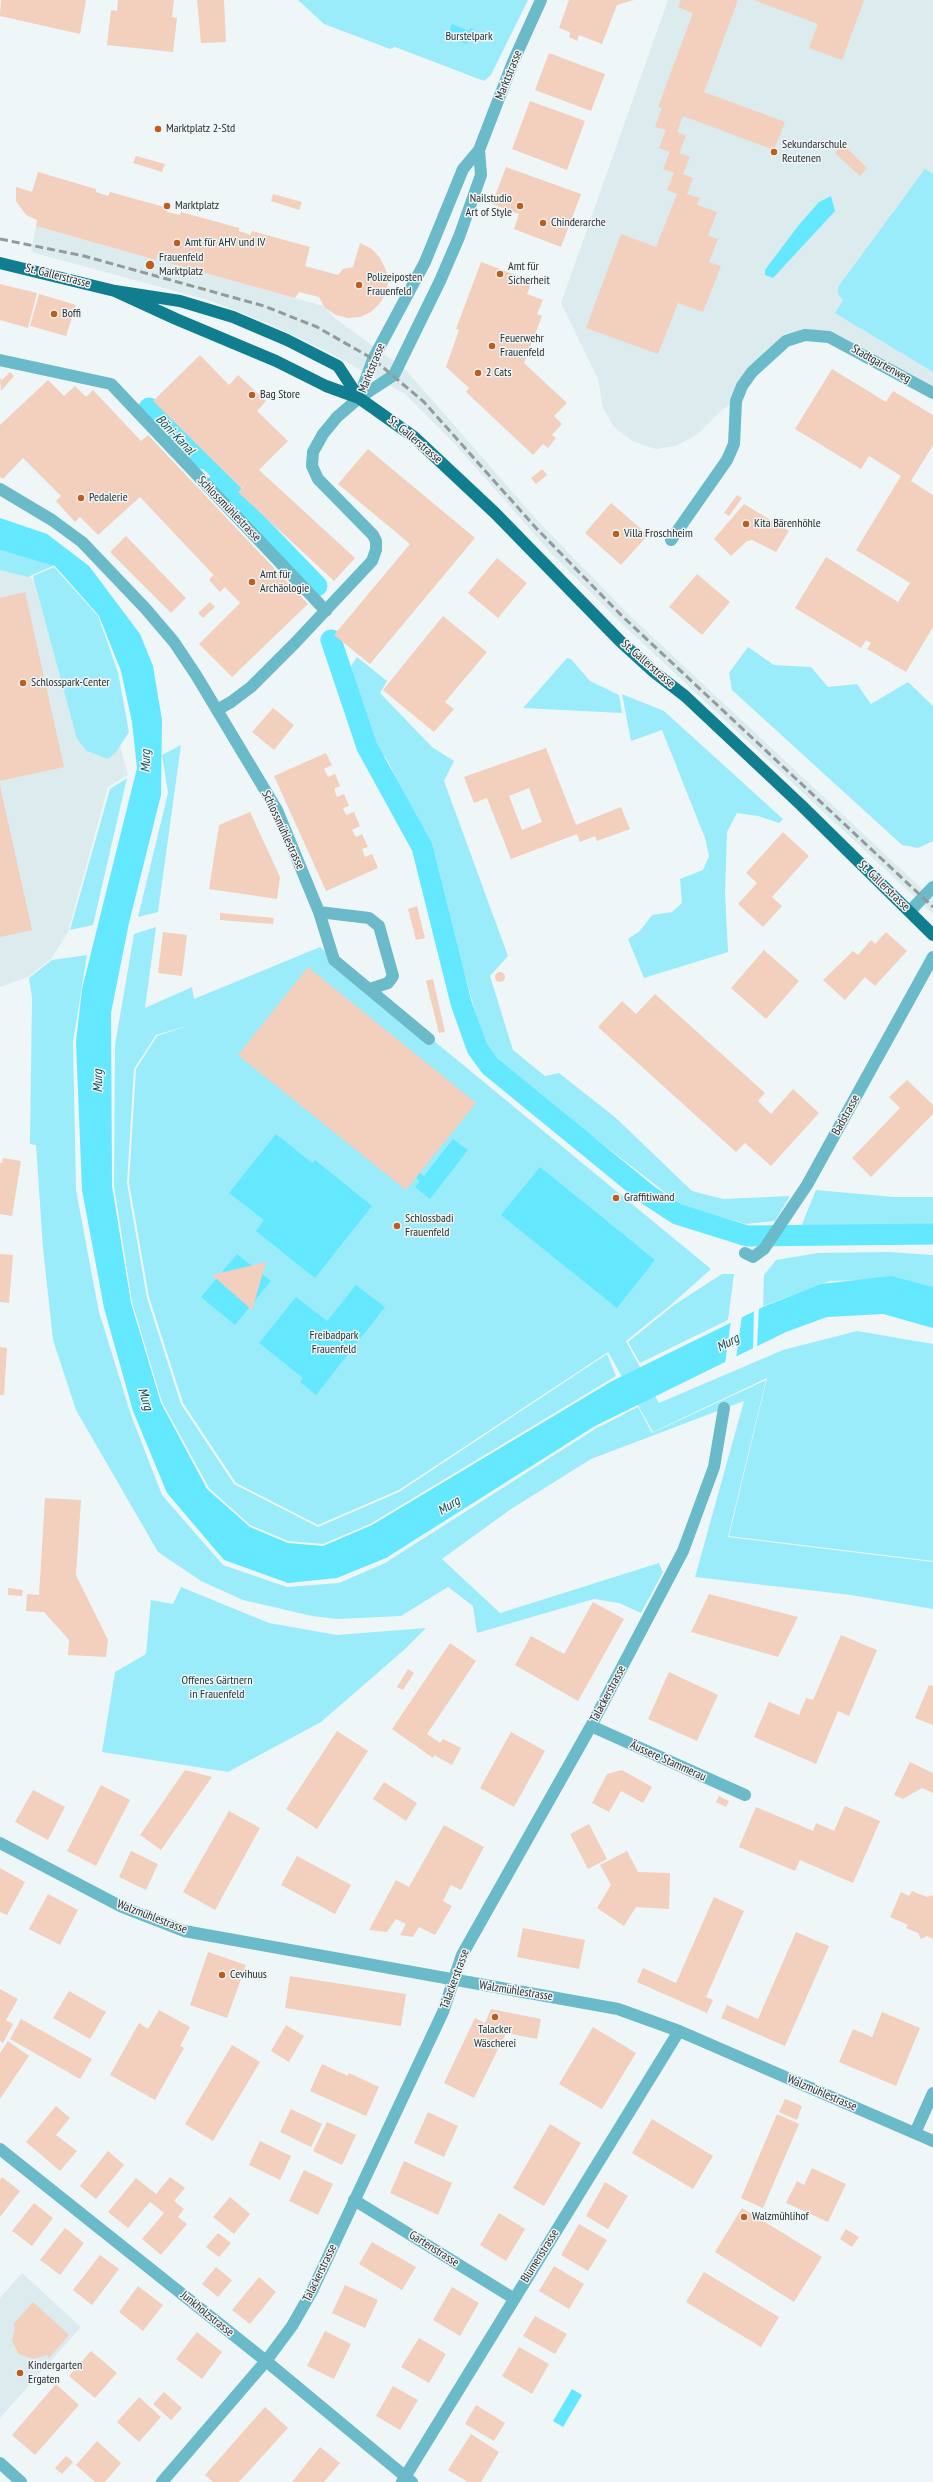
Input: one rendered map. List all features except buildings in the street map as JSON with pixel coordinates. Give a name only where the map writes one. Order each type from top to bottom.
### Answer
[{"type":"main road","name":"St. Gallerstrasse","points":[[0,263],[116,291],[180,301],[203,307],[287,340],[338,366],[360,398]]},
{"type":"main road","name":"St. Gallerstrasse","points":[[116,291],[176,320],[276,360],[326,386],[360,398],[414,437],[457,476],[620,641],[654,672],[685,696],[910,911],[933,935]]},
{"type":"street","name":"Marktstrasse","points":[[360,398],[373,359],[424,262],[463,169],[479,150],[513,62],[541,0]]},
{"type":"street","name":"Marktstrasse","points":[[360,398],[394,375],[419,327],[459,237],[481,174],[479,150]]},
{"type":"street","name":"Stadtgartenweg","points":[[671,540],[727,460],[734,444],[736,401],[742,386],[752,372],[786,341],[805,335],[829,337],[933,393]]},
{"type":"street","name":"Schlossmühlestrasse","points":[[0,360],[110,384],[326,611]]},
{"type":"street","points":[[217,710],[231,702],[251,687],[365,570],[376,550],[376,541],[373,534],[322,484],[312,466],[314,448],[323,434],[337,417],[360,398]]},
{"type":"street","name":"Schlossmühlestrasse","points":[[0,490],[52,520],[96,554],[174,642],[277,810],[319,912],[334,960],[429,1039]]},
{"type":"street","points":[[910,911],[933,887]]},
{"type":"street","points":[[319,912],[369,918],[379,926],[393,976],[388,983],[370,989]]},
{"type":"street","name":"Badstrasse","points":[[745,1254],[753,1257],[767,1244],[820,1162],[933,957]]},
{"type":"street","name":"Talackerstrasse","points":[[162,2482],[266,2361],[292,2326],[312,2291],[443,2012],[455,1981],[462,1955],[591,1726],[683,1551],[714,1467],[724,1408]]},
{"type":"street","name":"Äussere Stammerau","points":[[591,1726],[745,1795]]},
{"type":"street","name":"Walzmühlestrasse","points":[[0,1843],[122,1907],[184,1931],[455,1981],[618,2009],[679,2031],[933,2141]]},
{"type":"street","name":"Blumenstrasse","points":[[407,2480],[513,2298],[679,2031]]},
{"type":"street","points":[[915,2133],[933,2093]]},
{"type":"street","name":"Junkholzstrasse","points":[[0,2148],[266,2361],[407,2480]]},
{"type":"street","name":"Gartenstrasse","points":[[354,2200],[513,2298]]},
{"type":"street","points":[[0,2463],[21,2482]]},
{"type":"shaded area","name":"Sekundarschule Reutenen","points":[[668,0],[933,0],[933,393],[829,337],[786,341],[752,372],[736,401],[722,410],[698,434],[676,446],[656,449],[632,441],[614,427],[603,408],[598,379],[561,303]]},
{"type":"shaded area","points":[[36,226],[156,260],[158,253],[168,256],[167,262],[323,306],[336,319],[406,370],[535,518],[626,612],[933,899],[933,914],[620,622],[551,553],[455,444],[405,394],[326,351],[265,322],[208,300],[31,252]]},
{"type":"shaded area","points":[[0,565],[28,574],[70,623],[105,690],[128,775],[108,787],[68,932],[51,959],[28,977],[0,987]]},
{"type":"shaded area","name":"Kindergarten Ergaten","points":[[22,2273],[81,2327],[0,2418],[0,2298]]},
{"type":"green space","name":"Burstelpark","points":[[298,0],[528,0],[491,75],[484,81],[395,47],[390,49],[324,24]]},
{"type":"green space","points":[[925,169],[933,174],[933,372],[835,313],[843,300],[838,294],[838,287]]},
{"type":"green space","points":[[0,550],[55,565],[28,577],[0,570]]},
{"type":"green space","points":[[54,567],[98,616],[118,672],[129,732],[116,752],[108,759],[87,751],[77,739],[33,576]]},
{"type":"green space","points":[[748,647],[774,665],[811,667],[828,687],[857,684],[871,704],[908,682],[933,706],[933,841],[918,848],[902,845],[732,690],[729,673]]},
{"type":"green space","points":[[357,657],[387,681],[380,693],[432,747],[454,761],[444,781],[508,956],[490,976],[513,1050],[545,1076],[559,1073],[616,1118],[692,1191],[723,1199],[790,1196],[775,1221],[746,1224],[683,1206],[513,1075],[485,1044],[425,842],[389,763],[363,724],[347,672]]},
{"type":"green space","points":[[567,658],[571,659],[590,681],[619,695],[622,713],[523,708]]},
{"type":"green space","points":[[622,694],[664,711],[783,819],[779,823],[758,816],[737,813],[727,832],[725,892],[728,952],[644,978],[628,939],[640,931],[652,915],[672,912],[682,903],[680,879],[703,870],[709,856],[705,838],[662,730],[631,741]]},
{"type":"green space","points":[[181,745],[158,912],[138,917],[168,793],[162,755]]},
{"type":"green space","points":[[127,778],[93,925],[70,930],[110,789]]},
{"type":"green space","name":"Freibadpark Frauenfeld","points":[[156,927],[145,1008],[192,987],[194,999],[320,947],[711,1269],[673,1303],[626,1341],[659,1403],[783,1350],[857,1331],[933,1344],[933,1561],[729,1536],[767,1378],[653,1432],[608,1352],[399,1490],[318,1525],[236,1483],[183,1403],[149,1297],[129,1183],[136,1069],[157,1036],[190,1025],[156,1035],[134,1069],[127,1183],[147,1298],[181,1404],[234,1484],[318,1527],[399,1492],[607,1354],[616,1376],[370,1524],[323,1544],[288,1541],[250,1525],[209,1488],[162,1402],[132,1302],[114,1186],[115,1045],[134,934]]},
{"type":"green space","points":[[87,955],[73,1042],[76,1190],[99,1312],[131,1415],[162,1495],[223,1565],[287,1587],[339,1583],[385,1563],[595,1429],[638,1407],[652,1433],[766,1380],[728,1537],[933,1562],[933,1609],[851,1595],[695,1577],[744,1401],[591,1459],[511,1509],[442,1559],[500,1613],[659,1563],[663,1572],[641,1613],[619,1603],[594,1599],[477,1633],[473,1606],[448,1587],[401,1616],[337,1619],[312,1616],[243,1600],[201,1581],[158,1552],[76,1410],[53,1340],[43,1248],[36,1145],[30,1144],[32,998],[29,978],[52,960]]},
{"type":"green space","points":[[816,1190],[894,1197],[933,1197],[933,1228],[800,1229]]},
{"type":"green space","points":[[890,1252],[933,1255],[933,1289],[891,1279],[830,1281],[763,1306],[764,1275],[776,1260],[818,1253]]},
{"type":"green space","points":[[722,1274],[734,1274],[728,1320],[640,1363],[628,1342],[674,1305]]},
{"type":"green space","name":"Offenes Gärtnern in Frauenfeld","points":[[181,1587],[269,1623],[337,1635],[426,1628],[404,1650],[321,1722],[228,1772],[102,1752],[115,1672],[146,1654],[151,1600],[173,1604]]},
{"type":"water","points":[[452,24],[469,31],[470,28],[475,30],[473,35],[471,34],[467,44],[447,37]]},
{"type":"water","points":[[831,196],[835,211],[773,278],[765,275],[765,270],[798,226],[819,202]]},
{"type":"water","name":"Murg","points":[[0,518],[47,534],[89,566],[140,634],[153,666],[162,720],[161,795],[129,923],[111,1013],[112,1186],[131,1303],[161,1403],[207,1489],[250,1527],[288,1543],[323,1546],[372,1525],[612,1381],[765,1306],[821,1284],[891,1276],[933,1287],[933,1328],[883,1314],[827,1317],[786,1332],[595,1426],[386,1558],[337,1578],[288,1583],[224,1560],[167,1493],[133,1411],[104,1308],[82,1190],[76,1042],[82,989],[137,768],[132,722],[121,671],[99,616],[55,566],[0,550]]},
{"type":"water","points":[[276,1134],[312,1163],[315,1160],[372,1206],[315,1278],[256,1231],[264,1220],[229,1193]]},
{"type":"water","points":[[453,1139],[468,1150],[430,1199],[415,1187],[420,1181],[416,1178],[420,1173],[424,1176]]},
{"type":"water","points":[[540,1167],[655,1260],[617,1308],[501,1215]]},
{"type":"water","points":[[237,1254],[271,1281],[235,1325],[201,1297]]},
{"type":"water","points":[[356,1285],[385,1307],[316,1395],[300,1382],[303,1378],[259,1343],[296,1297],[327,1321]]},
{"type":"water","points":[[572,2389],[582,2395],[563,2427],[553,2421]]},
{"type":"pier","points":[[759,1306],[757,1348],[753,1351],[754,1308]]},
{"type":"pier","points":[[742,1315],[736,1359],[725,1364],[731,1320]]},
{"type":"waterway","name":"Böni-Kanal","points":[[149,408],[196,457],[209,460],[221,472],[228,482],[232,493]]},
{"type":"waterway","points":[[218,483],[317,586]]},
{"type":"waterway","points":[[331,640],[367,747],[422,847],[461,1003],[477,1048],[490,1066],[648,1195],[677,1214],[747,1236],[933,1234]]},
{"type":"railway","points":[[0,239],[84,256],[264,306],[317,327],[373,359],[424,402],[536,528],[622,616],[933,907]]},
{"type":"place","name":"Marktplatz 2-Std","points":[[158,129]]},
{"type":"place","name":"Sekundarschule Reutenen","points":[[774,152]]},
{"type":"place","name":"Marktplatz","points":[[167,206]]},
{"type":"place","name":"Nailstudio Art of Style","points":[[520,206]]},
{"type":"place","name":"Chinderarche","points":[[543,223]]},
{"type":"place","name":"Amt für AHV und IV","points":[[177,243]]},
{"type":"place","name":"Frauenfeld Marktplatz","points":[[150,265]]},
{"type":"place","name":"Amt für Sicherheit","points":[[500,274]]},
{"type":"place","name":"Polizeiposten Frauenfeld","points":[[359,285]]},
{"type":"place","name":"Boffi","points":[[54,314]]},
{"type":"place","name":"Feuerwehr Frauenfeld","points":[[492,346]]},
{"type":"place","name":"2 Cats","points":[[478,373]]},
{"type":"place","name":"Bag Store","points":[[252,395]]},
{"type":"place","name":"Pedalerie","points":[[81,498]]},
{"type":"place","name":"Kita Bärenhöhle","points":[[746,524]]},
{"type":"place","name":"Villa Froschheim","points":[[616,534]]},
{"type":"place","name":"Amt für Archäologie","points":[[252,582]]},
{"type":"place","name":"Schlosspark-Center","points":[[23,683]]},
{"type":"place","name":"Graffitiwand","points":[[616,1198]]},
{"type":"place","name":"Schlossbadi Frauenfeld","points":[[397,1226]]},
{"type":"place","name":"Cevihuus","points":[[222,1975]]},
{"type":"place","name":"Talacker Wäscherei","points":[[495,2017]]},
{"type":"place","name":"Walzmühlihof","points":[[744,2217]]},
{"type":"place","name":"Kindergarten Ergaten","points":[[20,2373]]}]
